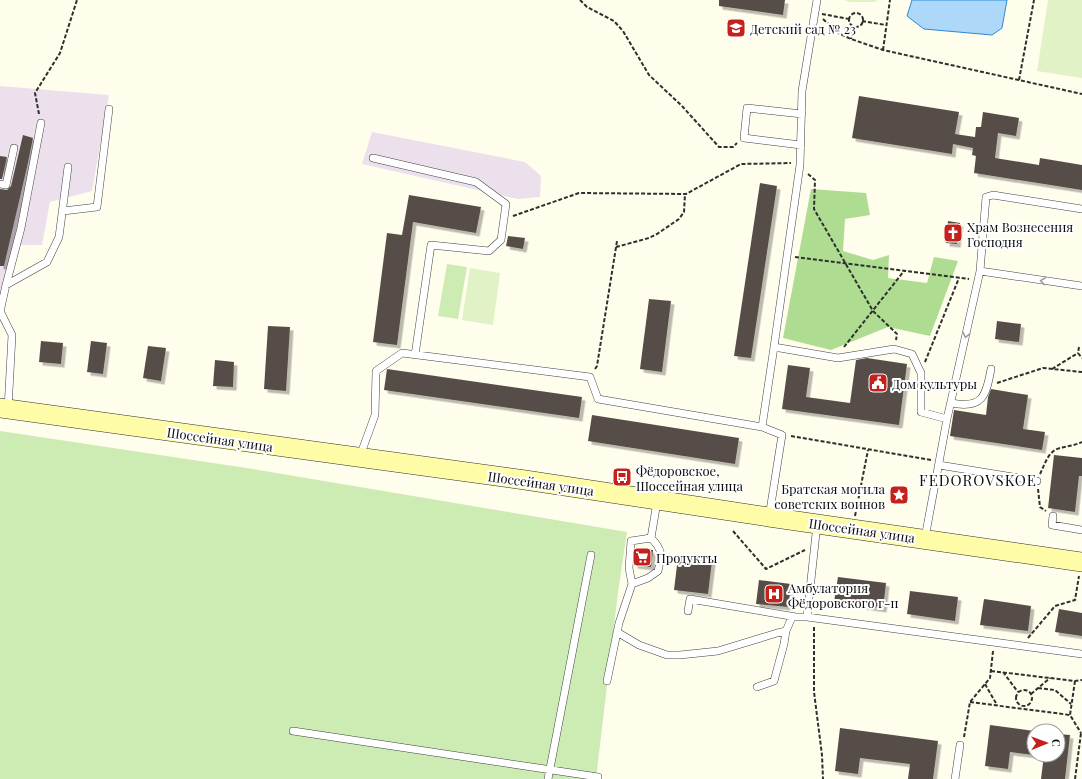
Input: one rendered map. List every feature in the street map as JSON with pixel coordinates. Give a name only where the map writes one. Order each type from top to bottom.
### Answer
[{"type":"main road","name":"Шоссейная улица","points":[[4,408],[525,480],[1082,562]]},
{"type":"lane","points":[[762,427],[800,164],[802,91],[817,0]]},
{"type":"lane","points":[[801,145],[744,138],[747,108],[802,114]]},
{"type":"lane","points":[[63,211],[97,207],[109,109]]},
{"type":"lane","points":[[4,408],[12,335],[0,312],[21,228],[41,123]]},
{"type":"lane","points":[[0,184],[6,185],[14,148]]},
{"type":"lane","points":[[373,158],[476,182],[506,204],[501,240],[489,251],[430,244],[415,355]]},
{"type":"lane","points":[[6,285],[47,262],[58,237],[63,211],[68,167]]},
{"type":"lane","points":[[925,539],[947,419],[979,280],[986,198],[993,195],[1082,209]]},
{"type":"lane","points":[[980,271],[1082,286]]},
{"type":"lane","points":[[774,347],[838,358],[894,350],[912,354],[921,373],[921,412],[947,419]]},
{"type":"lane","points":[[360,458],[375,415],[376,371],[402,353],[590,377],[598,399],[762,427],[782,435],[769,517]]},
{"type":"lane","points":[[951,403],[964,406],[975,403],[983,396],[988,386],[991,369]]},
{"type":"lane","points":[[939,463],[1037,481]]},
{"type":"lane","points":[[651,538],[657,499]]},
{"type":"lane","points":[[1054,516],[1052,525],[1082,530]]},
{"type":"lane","points":[[811,617],[814,546],[817,524]]},
{"type":"lane","points":[[607,681],[617,632],[632,584],[629,568],[631,541],[651,538]]},
{"type":"lane","points":[[632,584],[648,578],[658,571],[662,556],[659,546],[651,538]]},
{"type":"lane","points":[[548,779],[591,555]]},
{"type":"lane","points":[[688,611],[690,599],[792,617],[811,617],[1082,654]]},
{"type":"lane","points":[[757,687],[774,681],[786,632],[792,617]]},
{"type":"lane","points":[[617,632],[639,645],[666,655],[718,651],[777,633],[786,632]]},
{"type":"lane","points":[[293,731],[598,777]]},
{"type":"lane","points":[[956,779],[960,745]]},
{"type":"path","points":[[41,123],[35,93],[60,53],[77,0]]},
{"type":"path","points":[[580,0],[588,7],[614,21],[623,31],[649,75],[682,106],[719,147],[733,147],[744,138]]},
{"type":"path","points":[[883,50],[890,0]]},
{"type":"path","points":[[1019,80],[1034,0]]},
{"type":"path","points":[[815,13],[849,19]]},
{"type":"path","points":[[815,13],[838,33],[883,50],[1082,94]]},
{"type":"path","points":[[849,19],[854,14],[858,14],[862,17],[861,25],[853,27]]},
{"type":"path","points":[[849,19],[850,24],[853,27],[851,39]]},
{"type":"path","points":[[862,21],[886,25]]},
{"type":"path","points":[[504,220],[579,193],[685,194],[741,164],[800,164],[815,180],[814,209],[845,264],[873,311],[897,334],[894,350]]},
{"type":"path","points":[[616,247],[649,238],[679,219],[684,212],[685,194]]},
{"type":"path","points":[[590,377],[597,366],[617,241]]},
{"type":"path","points":[[787,256],[979,280]]},
{"type":"path","points":[[838,358],[841,352],[904,271]]},
{"type":"path","points":[[921,373],[960,278]]},
{"type":"path","points":[[1079,347],[1078,353],[1082,358]]},
{"type":"path","points":[[1052,369],[1078,353]]},
{"type":"path","points":[[988,386],[1044,368],[1082,372]]},
{"type":"path","points":[[782,435],[939,463]]},
{"type":"path","points":[[1054,516],[1040,507],[1037,481],[1048,456],[1058,448],[1074,446],[1082,442]]},
{"type":"path","points":[[853,529],[868,450]]},
{"type":"path","points":[[733,532],[766,569],[814,546]]},
{"type":"path","points":[[1022,645],[1055,606],[1075,600]]},
{"type":"path","points":[[811,617],[814,692],[822,755],[823,779]]},
{"type":"path","points":[[960,745],[964,736],[970,702],[990,678],[995,641]]},
{"type":"path","points":[[991,670],[1075,681],[1082,680]]},
{"type":"path","points":[[1003,672],[1018,692]]},
{"type":"path","points":[[1031,694],[1050,678]]},
{"type":"path","points":[[1075,681],[1070,714],[1081,732],[1075,779]]},
{"type":"path","points":[[985,684],[997,706]]},
{"type":"path","points":[[1038,688],[1055,690],[1072,704]]},
{"type":"path","points":[[1018,692],[1023,690],[1028,691],[1033,698],[1031,703],[1022,708]]},
{"type":"path","points":[[1018,692],[1016,701],[1022,708]]},
{"type":"path","points":[[970,702],[1070,714]]},
{"type":"shaded area","points":[[0,86],[109,95],[92,191],[50,202],[42,245],[19,245],[0,313]]},
{"type":"shaded area","points":[[372,132],[525,162],[541,176],[540,197],[518,199],[362,164]]},
{"type":"green space","points":[[844,0],[878,0],[875,2],[850,2]]},
{"type":"green space","points":[[1048,0],[1082,0],[1082,78],[1037,71]]},
{"type":"green space","points":[[811,189],[866,193],[870,215],[845,219],[843,251],[873,260],[889,255],[888,278],[927,283],[934,257],[958,261],[930,336],[888,327],[831,350],[783,338]]},
{"type":"green space","points":[[447,264],[467,267],[458,319],[438,316]]},
{"type":"green space","points":[[470,268],[500,273],[493,325],[462,320]]},
{"type":"green space","points":[[0,431],[253,469],[627,532],[618,592],[596,779],[0,779]]},
{"type":"water","points":[[912,0],[1007,0],[1002,28],[992,35],[924,29],[907,16]]},
{"type":"building","points":[[719,0],[785,0],[783,15],[719,6]]},
{"type":"building","points":[[859,96],[959,112],[955,134],[975,137],[976,127],[981,127],[983,112],[1019,118],[1016,136],[998,133],[995,158],[1039,165],[1040,158],[1082,165],[1082,190],[974,173],[976,156],[972,155],[973,148],[953,144],[952,154],[852,138]]},
{"type":"building","points":[[23,135],[33,138],[4,266],[0,266],[0,189],[7,190],[11,186]]},
{"type":"building","points":[[0,156],[7,157],[2,179],[0,179]]},
{"type":"building","points":[[760,183],[777,186],[751,358],[734,356]]},
{"type":"building","points":[[409,195],[481,207],[476,233],[413,222],[397,345],[373,342],[387,233],[402,235]]},
{"type":"building","points":[[948,221],[960,223],[957,244],[946,243]]},
{"type":"building","points":[[508,236],[525,238],[523,249],[506,246]]},
{"type":"building","points":[[649,299],[671,301],[662,372],[640,369]]},
{"type":"building","points":[[997,321],[1021,324],[1019,342],[995,339]]},
{"type":"building","points":[[268,326],[290,327],[286,391],[264,389]]},
{"type":"building","points":[[41,341],[63,343],[61,364],[39,362]]},
{"type":"building","points":[[91,341],[107,343],[103,374],[87,372]]},
{"type":"building","points":[[148,346],[166,348],[161,381],[143,378]]},
{"type":"building","name":"Дом культуры","points":[[867,358],[907,364],[899,425],[782,409],[788,365],[810,368],[806,397],[850,403],[856,360]]},
{"type":"building","points":[[215,360],[234,362],[233,387],[213,386]]},
{"type":"building","points":[[387,369],[582,397],[579,418],[384,390]]},
{"type":"building","points":[[991,389],[1028,395],[1023,429],[1045,432],[1042,450],[950,436],[954,410],[986,415],[988,397]]},
{"type":"building","points":[[592,415],[739,438],[735,464],[588,441]]},
{"type":"building","points":[[1054,455],[1082,458],[1082,476],[1079,476],[1075,512],[1048,508]]},
{"type":"building","name":"Продукты","points":[[635,548],[653,550],[651,567],[634,565]]},
{"type":"building","points":[[678,557],[712,561],[708,594],[674,590]]},
{"type":"building","points":[[838,577],[886,583],[883,609],[834,602]]},
{"type":"building","name":"Амбулатория Фёдоровского г-п","points":[[759,580],[791,584],[788,607],[756,604]]},
{"type":"building","points":[[910,591],[958,597],[955,621],[907,614]]},
{"type":"building","points":[[984,599],[1031,606],[1028,631],[980,625]]},
{"type":"building","points":[[1059,609],[1082,613],[1082,636],[1055,632]]},
{"type":"building","points":[[990,725],[1026,730],[1026,754],[1010,752],[1008,769],[985,766]]},
{"type":"building","points":[[840,728],[938,741],[933,779],[908,779],[910,764],[860,758],[858,774],[835,771]]},
{"type":"building","points":[[1066,735],[1070,735],[1065,779],[1041,779],[1043,763],[1066,763]]},
{"type":"place","name":"Детский сад № 23","points":[[736,28]]},
{"type":"place","name":"Храм Вознесения Господня","points":[[953,233]]},
{"type":"place","name":"Дом культуры","points":[[878,383]]},
{"type":"place","name":"Фёдоровское, Шоссейная улица","points":[[622,477]]},
{"type":"place","name":"Братская могила советских воинов","points":[[899,495]]},
{"type":"place","name":"Продукты","points":[[642,557]]},
{"type":"place","name":"Амбулатория Фёдоровского г-п","points":[[774,594]]},
{"type":"district","name":"FEDOROVSKOE","points":[[978,480]]}]
